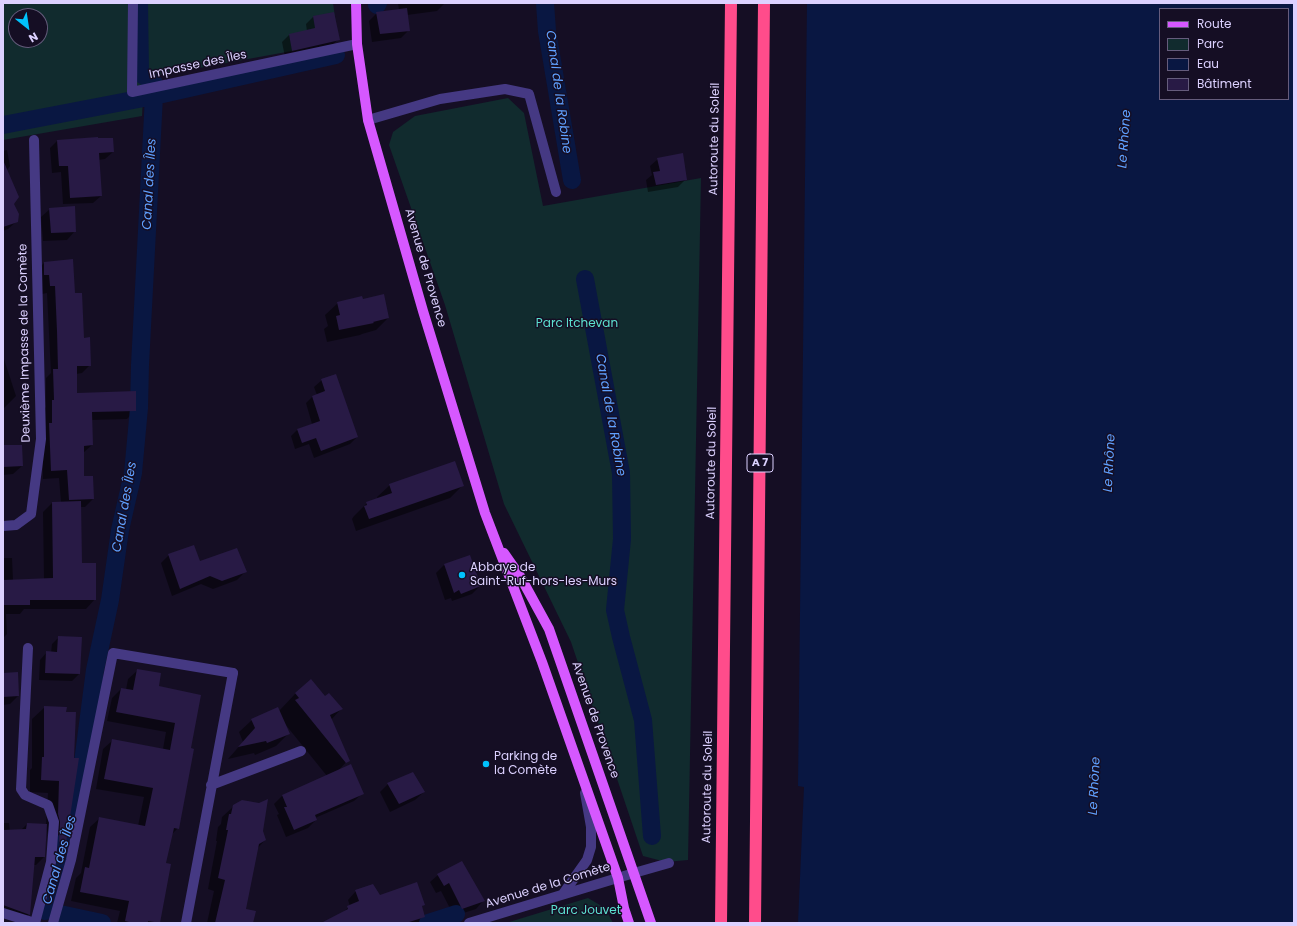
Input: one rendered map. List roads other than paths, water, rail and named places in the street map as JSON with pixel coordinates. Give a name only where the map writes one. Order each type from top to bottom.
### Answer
[{"type":"highway","name":"Autoroute du Soleil","points":[[721,923],[731,3]]},
{"type":"highway","name":"A 7","points":[[755,923],[764,3]]},
{"type":"main road","name":"Avenue de Provence","points":[[356,3],[357,44],[368,120],[423,311],[493,536],[542,662],[618,878],[624,908],[629,923]]},
{"type":"main road","name":"Avenue de Provence","points":[[493,536],[520,576],[549,629],[651,923]]},
{"type":"street","name":"Impasse des Îles","points":[[133,3],[132,92],[357,44]]},
{"type":"street","points":[[368,120],[440,99],[504,89],[529,94],[556,192]]},
{"type":"street","name":"Deuxième Impasse de la Comète","points":[[3,526],[16,525],[30,514],[41,439],[34,140]]},
{"type":"street","points":[[3,913],[35,923],[51,862],[54,822],[48,805],[25,795],[21,789],[28,648]]},
{"type":"street","points":[[53,923],[70,860],[113,652],[233,672],[186,923]]},
{"type":"street","points":[[211,786],[301,751]]},
{"type":"street","name":"Avenue de Provence","points":[[564,894],[587,860],[591,846],[591,827],[583,779]]},
{"type":"street","name":"Avenue de la Comète","points":[[468,923],[669,863]]},
{"type":"water","name":"Le Rhône","points":[[807,3],[1294,3],[1294,923],[798,923],[804,787],[798,786]]},
{"type":"waterway","name":"Canal des Îles","points":[[139,3],[140,73],[154,83]]},
{"type":"waterway","name":"Canal de la Robine","points":[[545,3],[547,31],[572,180]]},
{"type":"waterway","points":[[3,125],[154,96],[336,55]]},
{"type":"waterway","name":"Canal des Îles","points":[[45,911],[64,845],[72,827],[82,770],[95,670],[110,600],[120,530],[133,473],[139,408],[154,96]]},
{"type":"waterway","name":"Canal de la Robine","points":[[585,279],[621,473],[622,539],[615,610],[643,720],[652,836]]},
{"type":"waterway","points":[[60,914],[102,923]]},
{"type":"waterway","points":[[428,923],[456,914]]},
{"type":"place","name":"Abbaye de Saint-Ruf-hors-les-Murs","points":[[462,575]]},
{"type":"place","name":"Parking de la Comète","points":[[486,764]]},
{"type":"park label","name":"Parc Itchevan","points":[[577,324]]},
{"type":"park label","name":"Parc Jouvet","points":[[586,911]]}]
